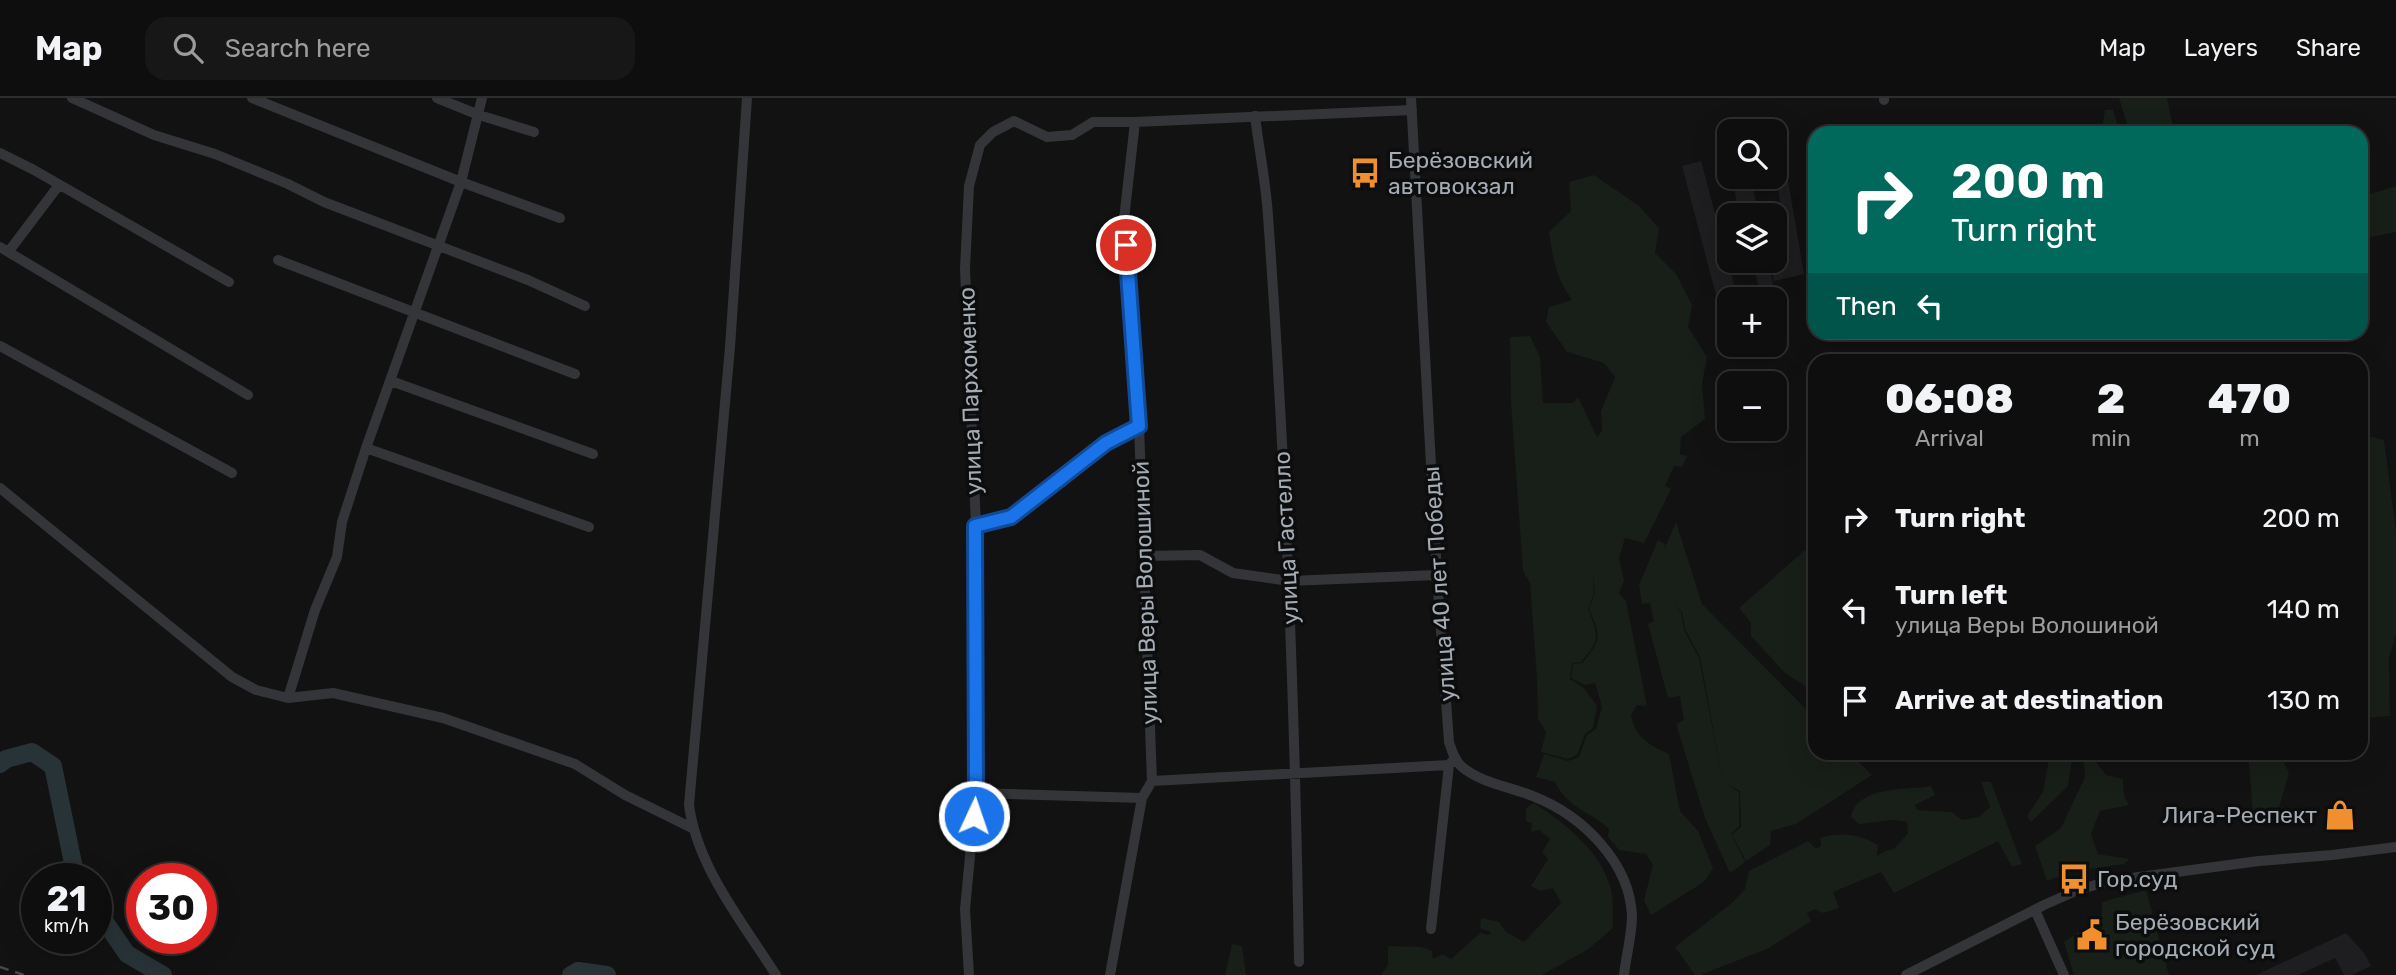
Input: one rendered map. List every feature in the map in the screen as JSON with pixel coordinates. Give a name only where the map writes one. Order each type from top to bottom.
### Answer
[{"type":"street","points":[[72,98],[154,135],[215,154],[324,202],[528,280],[585,306]]},
{"type":"street","points":[[252,98],[461,182],[560,218]]},
{"type":"street","points":[[437,98],[479,115],[534,132]]},
{"type":"street","points":[[288,698],[315,610],[337,557],[342,522],[366,448],[461,182],[482,98]]},
{"type":"street","points":[[747,98],[730,347],[690,805],[692,828],[708,867],[776,975]]},
{"type":"street","points":[[1135,122],[1412,104]]},
{"type":"street","name":"улица 40 лет Победы","points":[[1412,104],[1437,575],[1452,762],[1431,929]]},
{"type":"street","name":"улица Гастелло","points":[[1255,116],[1268,212],[1289,582],[1300,962]]},
{"type":"street","name":"улица Пархоменко","points":[[969,975],[965,909],[976,793],[975,526],[965,269],[969,186],[980,145],[993,132],[1014,121],[1047,137],[1072,135],[1093,122],[1135,122]]},
{"type":"street","name":"улица Веры Волошиной","points":[[1135,122],[1124,219],[1139,426],[1152,781]]},
{"type":"street","points":[[0,153],[229,282]]},
{"type":"street","points":[[59,184],[4,249],[248,395]]},
{"type":"street","points":[[278,260],[575,374]]},
{"type":"street","points":[[0,346],[232,473]]},
{"type":"street","points":[[391,381],[593,454]]},
{"type":"street","points":[[975,526],[1011,517],[1106,443],[1139,426]]},
{"type":"street","points":[[366,448],[589,527]]},
{"type":"street","points":[[0,488],[232,677],[256,690],[288,698],[333,693],[443,718],[575,764],[625,795],[692,828]]},
{"type":"street","points":[[1144,556],[1200,555],[1233,573],[1289,582],[1437,575]]},
{"type":"street","points":[[1110,975],[1142,798],[1152,781],[1296,774],[1452,762],[1478,776],[1538,798],[1570,817],[1594,836],[1615,862],[1628,891],[1632,918],[1624,975]]},
{"type":"street","points":[[976,793],[1142,798]]},
{"type":"street","points":[[1906,975],[2078,890],[2109,881],[2259,861],[2396,847]]},
{"type":"street","points":[[2035,910],[2064,975]]},
{"type":"shaded area","points":[[2119,98],[2167,98],[2173,126],[2128,126]]},
{"type":"shaded area","points":[[2113,109],[2118,126],[2102,126],[2105,110]]},
{"type":"shaded area","points":[[1701,161],[1717,221],[1717,273],[1731,273],[1735,287],[1717,287],[1717,299],[1682,166]]},
{"type":"shaded area","points":[[1594,175],[1639,206],[1659,228],[1655,253],[1676,274],[1692,305],[1688,327],[1707,357],[1702,384],[1705,419],[1681,437],[1680,454],[1687,456],[1682,467],[1674,466],[1665,486],[1671,489],[1644,543],[1625,538],[1619,558],[1624,581],[1619,593],[1626,601],[1647,706],[1637,705],[1631,715],[1633,723],[1644,739],[1669,754],[1680,811],[1698,831],[1713,868],[1704,882],[1651,915],[1644,900],[1653,865],[1646,854],[1619,850],[1608,837],[1609,829],[1566,798],[1555,782],[1536,777],[1544,754],[1568,761],[1579,757],[1587,735],[1596,729],[1602,707],[1595,683],[1585,685],[1571,678],[1573,664],[1582,663],[1593,648],[1598,638],[1589,609],[1595,593],[1593,572],[1594,593],[1588,609],[1596,637],[1592,648],[1581,662],[1572,663],[1570,679],[1584,688],[1597,706],[1593,728],[1585,734],[1577,755],[1568,759],[1541,752],[1546,732],[1538,719],[1530,583],[1523,571],[1511,403],[1510,337],[1530,336],[1540,357],[1543,403],[1573,403],[1578,397],[1597,437],[1602,431],[1601,411],[1615,377],[1604,363],[1567,352],[1546,322],[1549,307],[1572,300],[1556,268],[1549,232],[1571,211],[1569,182]]},
{"type":"shaded area","points":[[1787,175],[1804,274],[1774,281],[1772,273],[1787,273],[1789,255],[1787,203],[1780,203],[1778,189],[1787,189]]},
{"type":"shaded area","points":[[2396,186],[2396,232],[2368,238],[2368,195]]},
{"type":"shaded area","points":[[1734,189],[1753,189],[1756,203],[1737,203]]},
{"type":"shaded area","points":[[1755,273],[1771,273],[1774,287],[1759,287]]},
{"type":"shaded area","points":[[2368,436],[2384,440],[2396,532],[2396,634],[2389,658],[2390,716],[2368,718]]},
{"type":"shaded area","points":[[1676,522],[1702,604],[1808,711],[1808,760],[1857,760],[1872,775],[1796,824],[1771,831],[1770,845],[1746,861],[1732,835],[1741,827],[1740,791],[1727,784],[1739,792],[1739,826],[1731,834],[1745,862],[1730,873],[1705,818],[1676,724],[1684,720],[1680,696],[1668,698],[1648,624],[1654,621],[1650,603],[1642,604],[1639,585],[1658,540],[1665,544],[1664,550]],"holes":[[[1674,604],[1682,612],[1685,629],[1700,657],[1723,782],[1699,658],[1684,630],[1681,612]]]},
{"type":"shaded area","points":[[1805,550],[1808,554],[1808,688],[1786,674],[1751,636],[1751,623],[1739,608]]},
{"type":"shaded area","points":[[2049,760],[2072,760],[2068,786],[2031,822],[2027,816],[2043,792]]},
{"type":"shaded area","points":[[2084,760],[2094,760],[2106,775],[2123,779],[2124,796],[2129,805],[2100,811],[2091,834],[2098,854],[2129,859],[2124,864],[2075,871],[2047,881],[2035,846],[2061,828],[2085,777]]},
{"type":"shaded area","points":[[2249,760],[2282,760],[2289,773],[2276,818],[2261,828],[2253,815]]},
{"type":"shaded area","points":[[1981,782],[1991,782],[2022,864],[2012,867],[1998,841],[1894,893],[1881,872],[1833,892],[1839,908],[1823,913],[1815,909],[1807,913],[1811,921],[1767,949],[1700,975],[1695,975],[1675,947],[1733,902],[1745,889],[1749,871],[1808,841],[1816,849],[1821,846],[1820,838],[1850,835],[1878,845],[1877,856],[1894,849],[1908,833],[1907,822],[1894,820],[1859,824],[1851,817],[1862,800],[1884,791],[1931,786],[1935,795],[1915,805],[1917,810],[1952,812],[1962,820],[1979,817],[1990,807]]},
{"type":"shaded area","points":[[1534,803],[1570,829],[1599,862],[1611,889],[1613,928],[1587,950],[1542,975],[1381,975],[1388,965],[1388,946],[1421,947],[1432,951],[1433,959],[1443,954],[1451,959],[1480,933],[1488,935],[1491,932],[1480,928],[1481,918],[1499,922],[1506,932],[1524,942],[1561,903],[1553,888],[1540,891],[1531,886],[1548,859],[1542,852],[1550,839],[1539,830],[1531,832],[1532,823],[1526,821],[1526,808]]},
{"type":"shaded area","points":[[2146,890],[2169,975],[2074,975],[2064,942],[2102,915],[2102,902]]},
{"type":"shaded area","points":[[2346,933],[2365,954],[2371,966],[2352,975],[2344,975],[2335,958],[2298,975],[2256,975]]},
{"type":"shaded area","points":[[1232,944],[1242,946],[1246,975],[1225,975]]},
{"type":"waterway","points":[[0,764],[6,759],[32,752],[53,766],[73,863]]},
{"type":"waterway","points":[[112,932],[127,954],[163,975]]},
{"type":"waterway","points":[[571,975],[578,971],[607,975]]},
{"type":"railway","points":[[0,967],[24,975]]},
{"type":"place","name":"Берёзовский автовокзал","points":[[1365,173]]},
{"type":"place","name":"Лига-Респект","points":[[2340,815]]},
{"type":"place","name":"Гор.суд","points":[[2074,879]]},
{"type":"place","name":"Берёзовский городской суд","points":[[2092,935]]},
{"type":"route","points":[[974,816],[975,526],[1011,517],[1106,443],[1139,426],[1126,245]]}]
